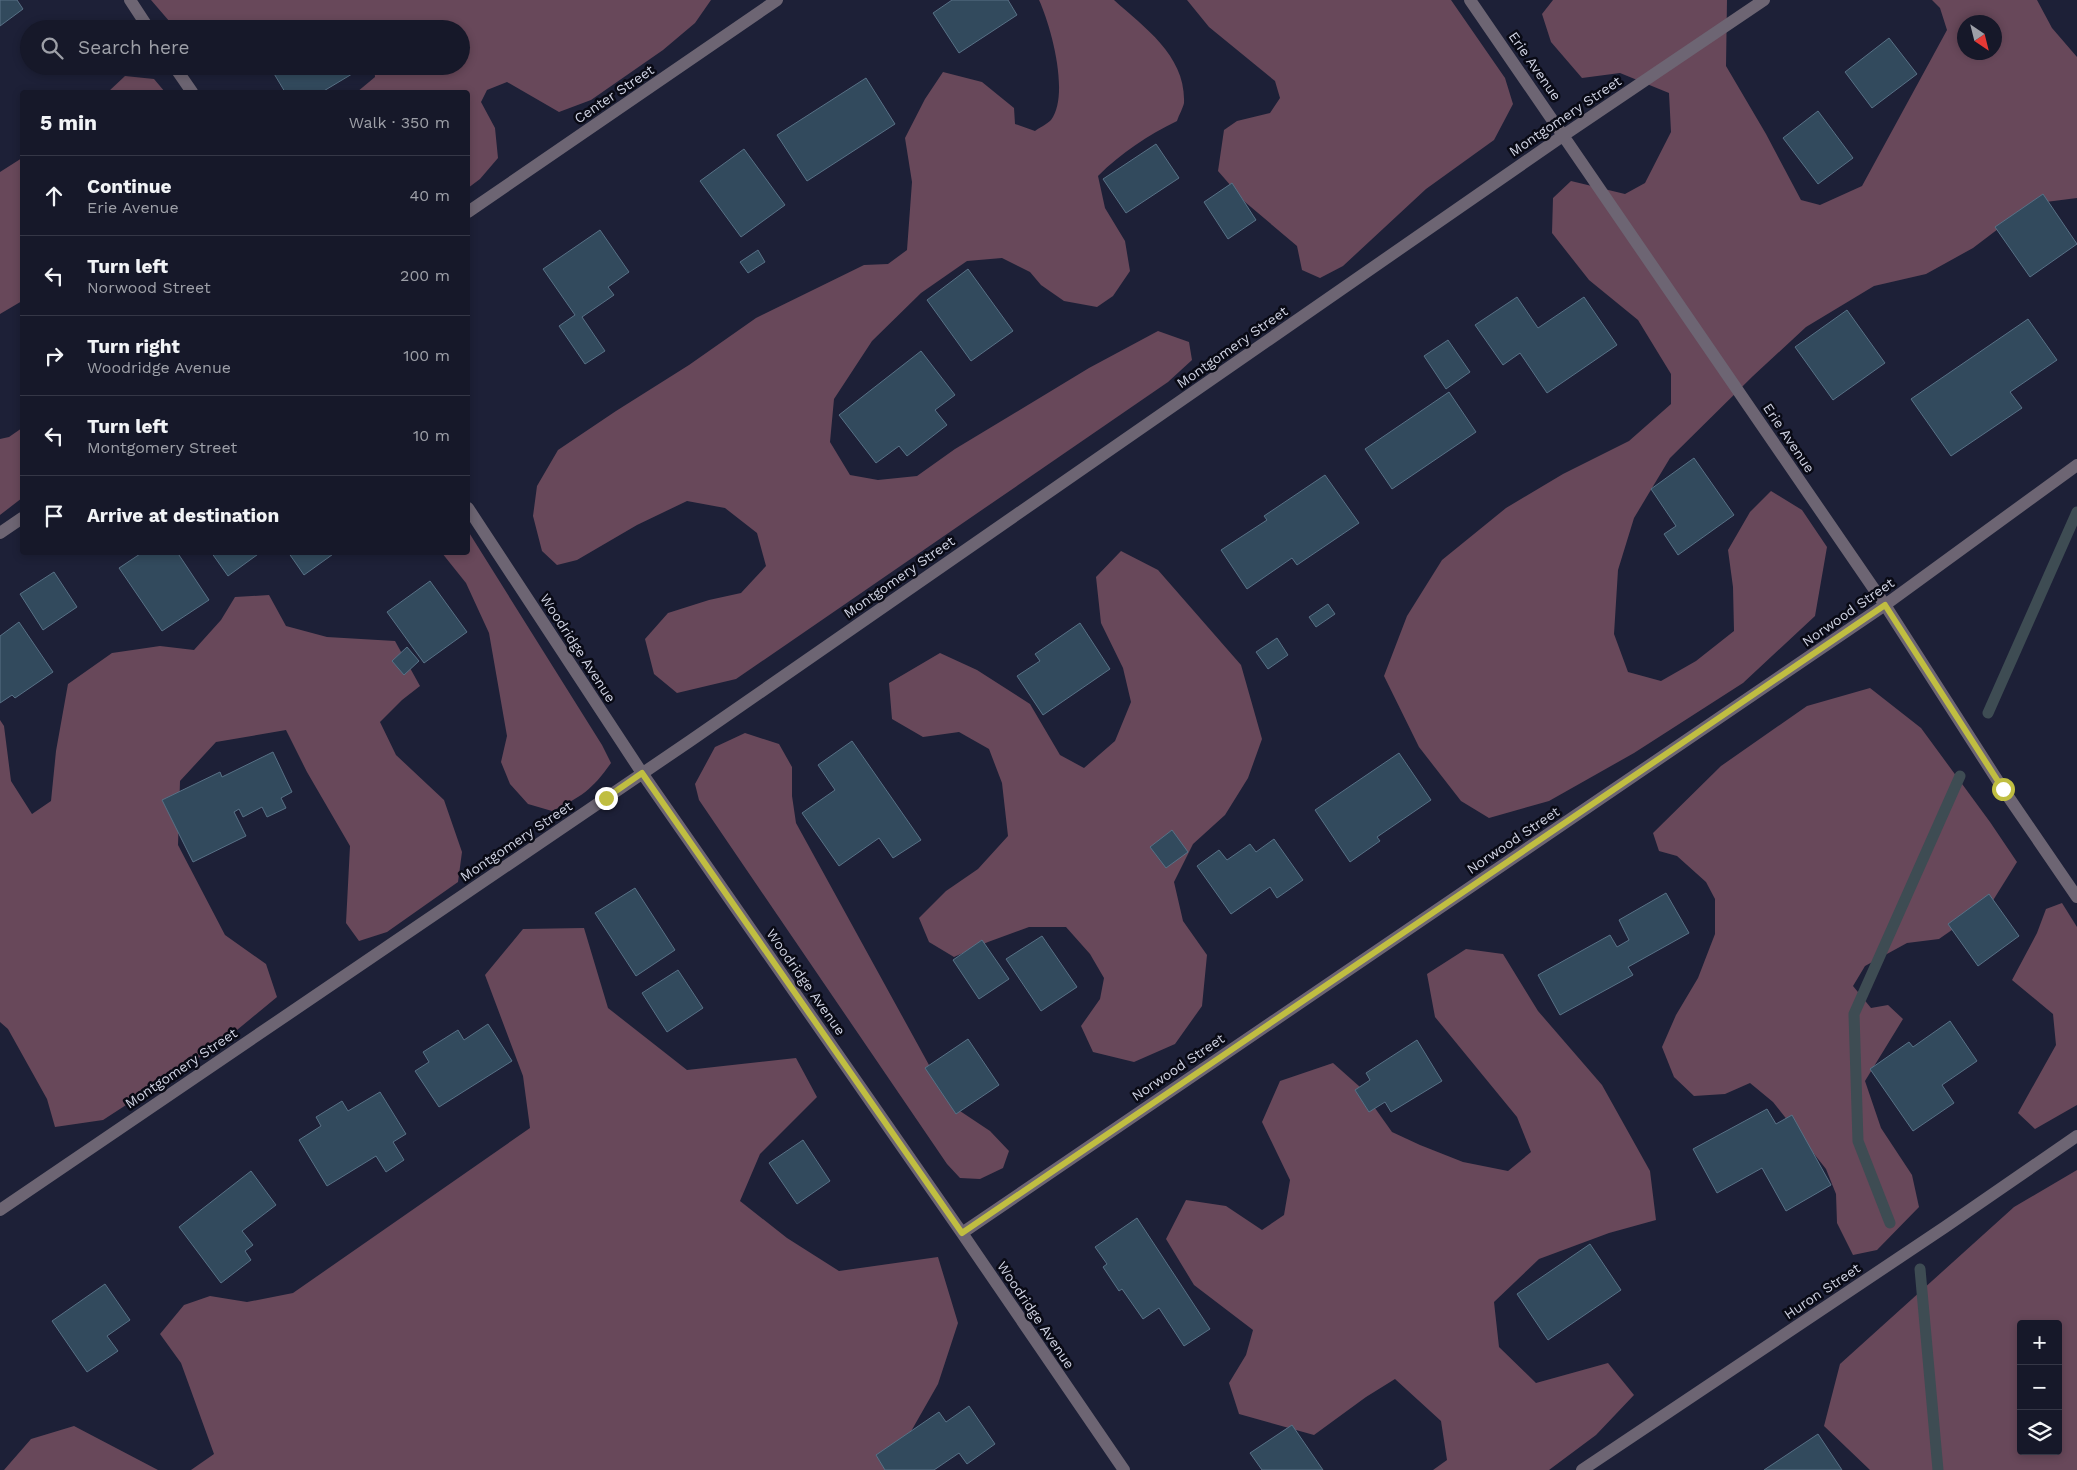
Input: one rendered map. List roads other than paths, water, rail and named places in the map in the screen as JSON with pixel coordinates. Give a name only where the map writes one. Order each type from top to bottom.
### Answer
[{"type":"street","points":[[130,0],[143,20]]},
{"type":"street","name":"Center Street","points":[[470,211],[778,0]]},
{"type":"street","name":"Erie Avenue","points":[[1470,0],[1885,605],[2003,789],[2077,897]]},
{"type":"street","name":"Montgomery Street","points":[[0,1210],[642,773],[1564,135],[1764,0]]},
{"type":"street","points":[[180,75],[191,90]]},
{"type":"street","name":"Norwood Street","points":[[962,1233],[1885,605],[2077,465]]},
{"type":"street","name":"Woodridge Avenue","points":[[470,511],[642,773],[962,1233],[1124,1470]]},
{"type":"street","points":[[0,533],[20,519]]},
{"type":"street","name":"Huron Street","points":[[1582,1470],[1945,1227],[2077,1136]]},
{"type":"waterway","points":[[1988,713],[2077,512]]},
{"type":"waterway","points":[[1890,1223],[1858,1141],[1854,1014],[1960,776]]},
{"type":"waterway","points":[[1920,1269],[1938,1470]]}]
